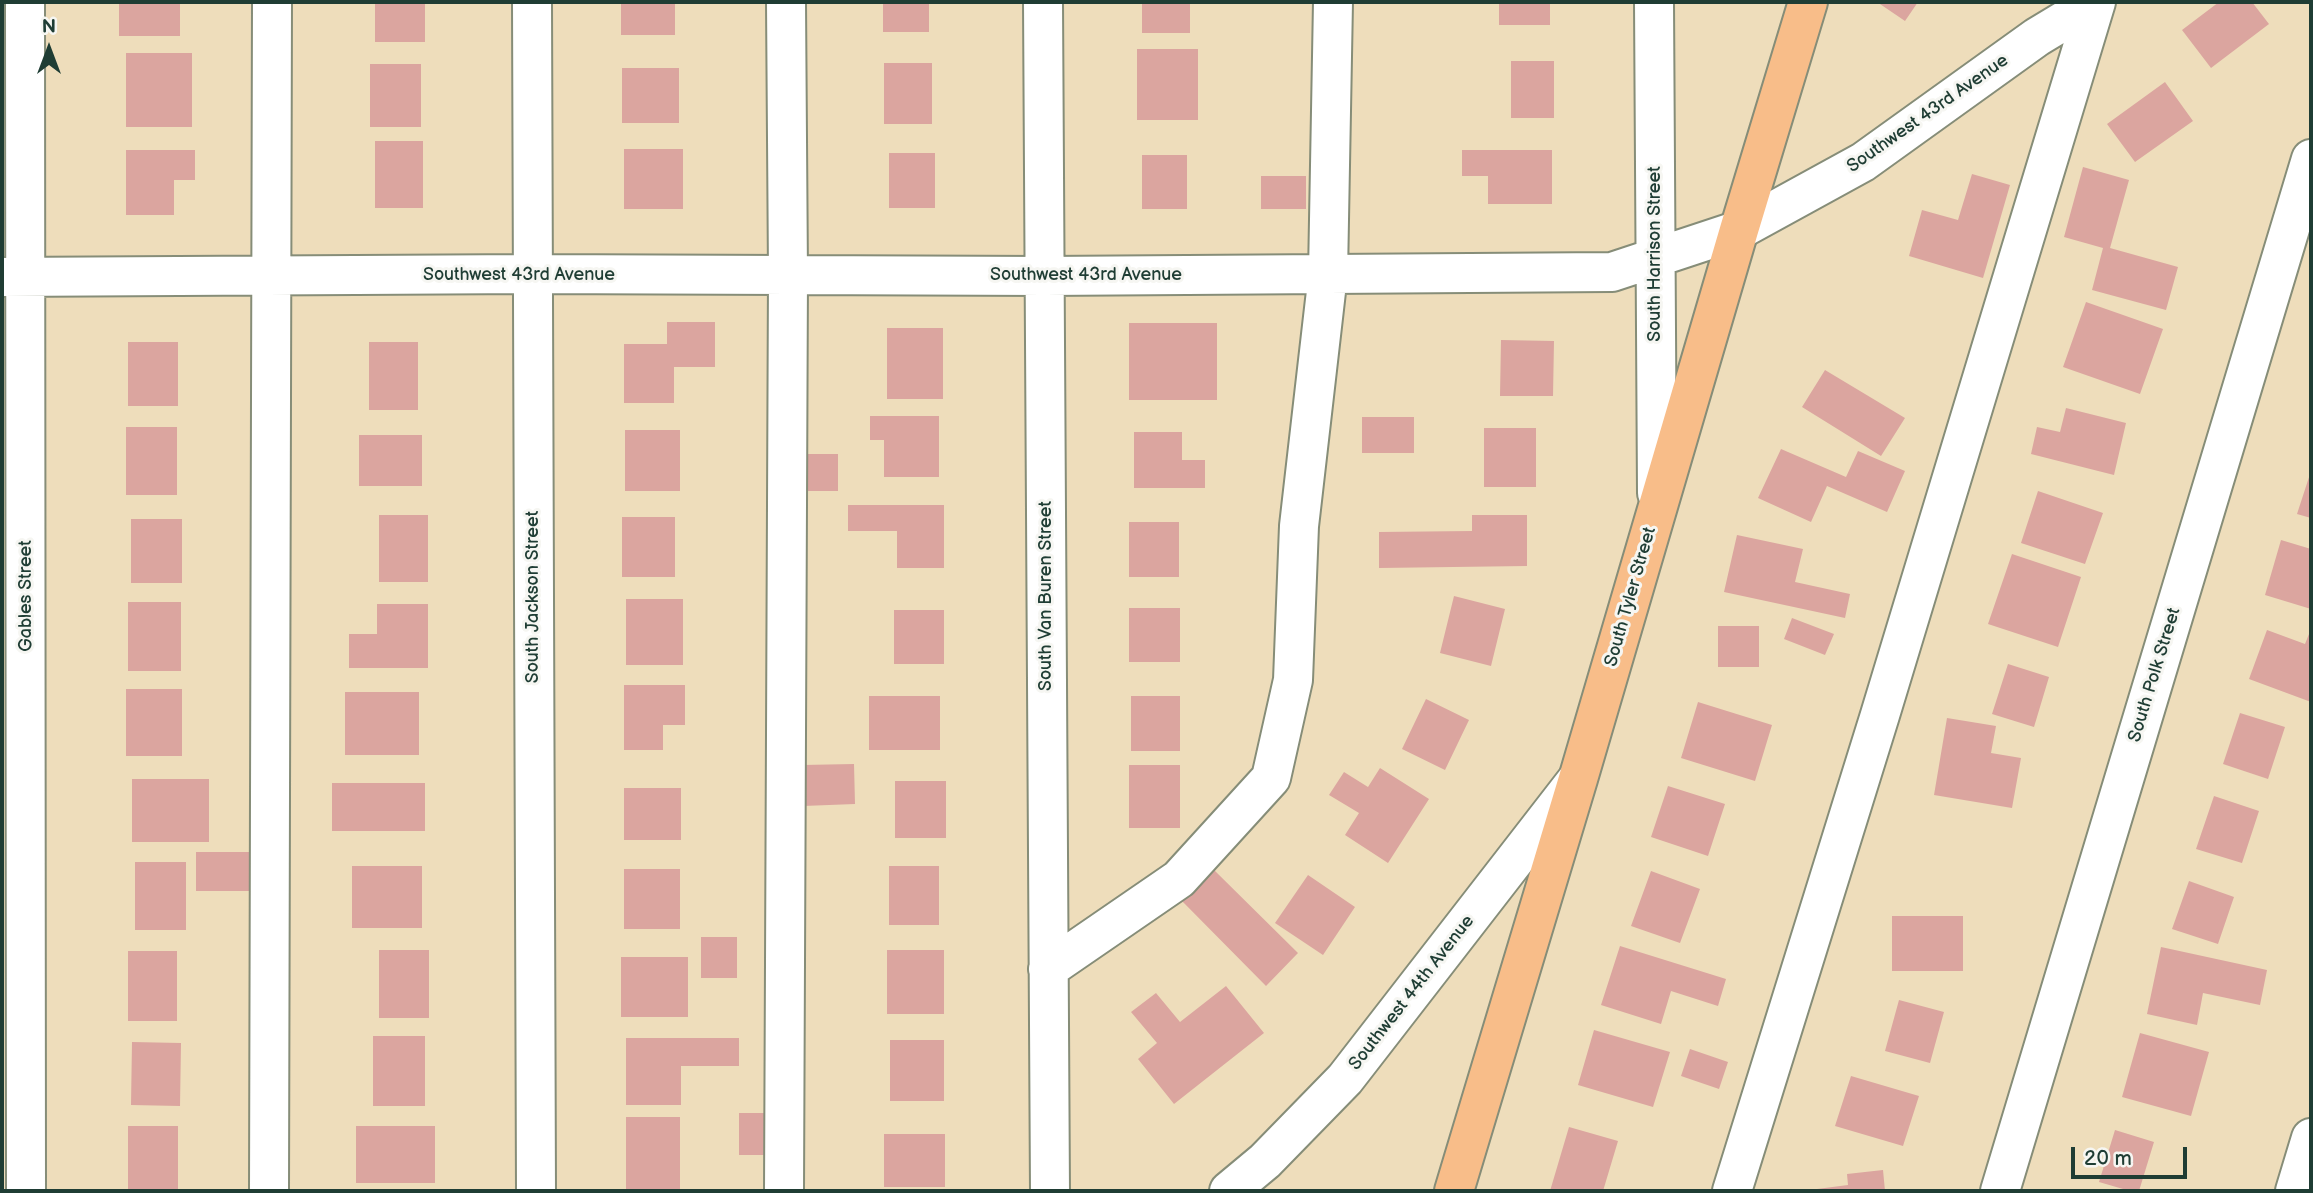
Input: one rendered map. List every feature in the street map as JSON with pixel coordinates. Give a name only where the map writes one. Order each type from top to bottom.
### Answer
[{"type":"main road","name":"South Tyler Street","points":[[1454,1191],[1808,2]]},
{"type":"street","name":"Gables Street","points":[[25,2],[14,277],[26,1191]]},
{"type":"street","points":[[269,1191],[272,2]]},
{"type":"street","name":"South Jackson Street","points":[[532,2],[536,1191]]},
{"type":"street","points":[[784,1191],[788,275],[786,2]]},
{"type":"street","name":"South Van Buren Street","points":[[1043,2],[1050,1191]]},
{"type":"street","points":[[1048,969],[1178,879],[1271,778],[1293,680],[1299,526],[1328,274],[1333,2]]},
{"type":"street","name":"South Harrison Street","points":[[1654,2],[1658,507]]},
{"type":"street","name":"Southwest 43rd Avenue","points":[[14,277],[532,274],[1045,276],[1612,272],[1738,230],[1863,162],[2037,37],[2096,2]]},
{"type":"street","points":[[1731,1191],[2096,2]]},
{"type":"street","name":"South Polk Street","points":[[2000,1191],[2311,159]]},
{"type":"street","name":"Southwest 44th Avenue","points":[[1229,1191],[1265,1161],[1345,1079],[1578,779]]},
{"type":"street","points":[[2295,1191],[2311,1138]]},
{"type":"building","points":[[119,2],[180,2],[180,36],[119,36]]},
{"type":"building","points":[[375,2],[425,2],[425,42],[375,42]]},
{"type":"building","points":[[621,2],[675,2],[675,35],[621,35]]},
{"type":"building","points":[[883,2],[929,2],[929,32],[883,32]]},
{"type":"building","points":[[1142,2],[1190,2],[1190,33],[1142,33]]},
{"type":"building","points":[[1499,2],[1550,2],[1550,25],[1499,25]]},
{"type":"building","points":[[1877,2],[1918,2],[1905,21]]},
{"type":"building","points":[[2219,2],[2252,2],[2269,24],[2211,68],[2182,30]]},
{"type":"building","points":[[1137,49],[1198,49],[1198,120],[1137,120]]},
{"type":"building","points":[[126,53],[192,53],[192,127],[126,127]]},
{"type":"building","points":[[1511,61],[1554,61],[1554,118],[1511,118]]},
{"type":"building","points":[[884,63],[932,63],[932,124],[884,124]]},
{"type":"building","points":[[370,64],[421,64],[421,127],[370,127]]},
{"type":"building","points":[[622,68],[679,68],[679,123],[622,123]]},
{"type":"building","points":[[2165,82],[2193,121],[2135,162],[2107,124]]},
{"type":"building","points":[[375,141],[423,141],[423,208],[375,208]]},
{"type":"building","points":[[624,149],[683,149],[683,209],[624,209]]},
{"type":"building","points":[[126,150],[195,150],[195,180],[174,180],[174,215],[126,215]]},
{"type":"building","points":[[1462,150],[1552,150],[1552,204],[1488,204],[1488,176],[1462,176]]},
{"type":"building","points":[[889,153],[935,153],[935,208],[889,208]]},
{"type":"building","points":[[1142,155],[1187,155],[1187,209],[1142,209]]},
{"type":"building","points":[[2083,167],[2129,180],[2110,248],[2178,267],[2166,310],[2092,290],[2103,248],[2064,237]]},
{"type":"building","points":[[1972,174],[2010,185],[1983,278],[1909,256],[1922,210],[1958,220]]},
{"type":"building","points":[[1261,176],[1306,176],[1306,209],[1261,209]]},
{"type":"building","points":[[2086,302],[2163,329],[2140,394],[2063,367]]},
{"type":"building","points":[[667,322],[715,322],[715,367],[674,367],[674,403],[624,403],[624,344],[667,344]]},
{"type":"building","points":[[1129,323],[1217,323],[1217,400],[1129,400]]},
{"type":"building","points":[[887,328],[943,328],[943,399],[887,399]]},
{"type":"building","points":[[1501,340],[1554,341],[1553,396],[1500,396]]},
{"type":"building","points":[[128,342],[178,342],[178,406],[128,406]]},
{"type":"building","points":[[369,342],[418,342],[418,410],[369,410]]},
{"type":"building","points":[[1825,370],[1905,418],[1881,456],[1802,407]]},
{"type":"building","points":[[2066,408],[2126,423],[2114,475],[2031,454],[2037,427],[2060,432]]},
{"type":"building","points":[[870,416],[939,416],[939,477],[884,477],[884,440],[870,440]]},
{"type":"building","points":[[1362,417],[1414,417],[1414,453],[1362,453]]},
{"type":"building","points":[[126,427],[177,427],[177,495],[126,495]]},
{"type":"building","points":[[1484,428],[1536,428],[1536,487],[1484,487]]},
{"type":"building","points":[[625,430],[680,430],[680,491],[625,491]]},
{"type":"building","points":[[1134,432],[1182,432],[1182,460],[1205,460],[1205,488],[1134,488]]},
{"type":"building","points":[[359,435],[422,435],[422,486],[359,486]]},
{"type":"building","points":[[1781,449],[1846,477],[1858,451],[1905,471],[1887,512],[1827,486],[1811,522],[1758,498]]},
{"type":"building","points":[[802,454],[838,454],[838,491],[802,491]]},
{"type":"building","points":[[2311,471],[2311,518],[2297,514]]},
{"type":"building","points":[[2038,491],[2103,513],[2085,564],[2021,543]]},
{"type":"building","points":[[848,505],[944,505],[944,568],[897,568],[897,531],[848,531]]},
{"type":"building","points":[[379,515],[428,515],[428,582],[379,582]]},
{"type":"building","points":[[1472,515],[1527,515],[1527,566],[1379,568],[1379,532],[1472,531]]},
{"type":"building","points":[[622,517],[675,517],[675,577],[622,577]]},
{"type":"building","points":[[131,519],[182,519],[182,583],[131,583]]},
{"type":"building","points":[[1129,522],[1179,522],[1179,577],[1129,577]]},
{"type":"building","points":[[1737,535],[1803,549],[1795,582],[1850,594],[1845,618],[1724,592]]},
{"type":"building","points":[[2281,540],[2311,549],[2311,609],[2265,595]]},
{"type":"building","points":[[2012,554],[2081,577],[2058,647],[1988,624]]},
{"type":"building","points":[[1454,596],[1505,609],[1491,666],[1440,653]]},
{"type":"building","points":[[626,599],[683,599],[683,665],[626,665]]},
{"type":"building","points":[[128,602],[181,602],[181,671],[128,671]]},
{"type":"building","points":[[377,604],[428,604],[428,668],[349,668],[349,634],[377,634]]},
{"type":"building","points":[[1129,608],[1180,608],[1180,662],[1129,662]]},
{"type":"building","points":[[894,610],[944,610],[944,664],[894,664]]},
{"type":"building","points":[[1792,618],[1834,634],[1825,655],[1784,639]]},
{"type":"building","points":[[1718,626],[1759,626],[1759,667],[1718,667]]},
{"type":"building","points":[[2311,629],[2311,702],[2249,679],[2267,630],[2305,644]]},
{"type":"building","points":[[2008,664],[2049,677],[2034,727],[1992,714]]},
{"type":"building","points":[[624,685],[685,685],[685,725],[663,725],[663,750],[624,750]]},
{"type":"building","points":[[126,689],[182,689],[182,756],[126,756]]},
{"type":"building","points":[[345,692],[419,692],[419,755],[345,755]]},
{"type":"building","points":[[869,696],[940,696],[940,750],[869,750]]},
{"type":"building","points":[[1131,696],[1180,696],[1180,751],[1131,751]]},
{"type":"building","points":[[1426,699],[1469,720],[1445,770],[1402,749]]},
{"type":"building","points":[[1698,702],[1772,725],[1755,781],[1681,758]]},
{"type":"building","points":[[2240,713],[2285,727],[2268,779],[2223,764]]},
{"type":"building","points":[[1947,718],[1996,726],[1991,753],[2021,758],[2012,808],[1934,795]]},
{"type":"building","points":[[854,764],[855,804],[803,806],[802,765]]},
{"type":"building","points":[[1129,765],[1180,765],[1180,828],[1129,828]]},
{"type":"building","points":[[1380,768],[1429,799],[1388,863],[1345,835],[1359,813],[1329,795],[1344,772],[1368,787]]},
{"type":"building","points":[[132,779],[209,779],[209,842],[132,842]]},
{"type":"building","points":[[895,781],[946,781],[946,838],[895,838]]},
{"type":"building","points":[[332,783],[425,783],[425,831],[332,831]]},
{"type":"building","points":[[1668,786],[1725,804],[1708,856],[1651,837]]},
{"type":"building","points":[[624,788],[681,788],[681,840],[624,840]]},
{"type":"building","points":[[2214,796],[2259,811],[2242,863],[2196,849]]},
{"type":"building","points":[[196,852],[255,852],[255,891],[196,891]]},
{"type":"building","points":[[135,862],[186,862],[186,930],[135,930]]},
{"type":"building","points":[[352,866],[422,866],[422,928],[352,928]]},
{"type":"building","points":[[889,866],[939,866],[939,925],[889,925]]},
{"type":"building","points":[[624,869],[680,869],[680,929],[624,929]]},
{"type":"building","points":[[1213,869],[1298,953],[1266,986],[1181,900]]},
{"type":"building","points":[[1651,871],[1700,889],[1680,943],[1631,926]]},
{"type":"building","points":[[1308,875],[1355,907],[1323,955],[1275,923]]},
{"type":"building","points":[[2189,881],[2234,897],[2218,944],[2172,929]]},
{"type":"building","points":[[1892,916],[1963,916],[1963,971],[1892,971]]},
{"type":"building","points":[[701,937],[737,937],[737,978],[701,978]]},
{"type":"building","points":[[1620,946],[1726,979],[1718,1006],[1671,991],[1661,1024],[1601,1005]]},
{"type":"building","points":[[2161,947],[2267,970],[2260,1005],[2203,993],[2197,1025],[2147,1014]]},
{"type":"building","points":[[379,950],[429,950],[429,1018],[379,1018]]},
{"type":"building","points":[[887,950],[944,950],[944,1014],[887,1014]]},
{"type":"building","points":[[128,951],[177,951],[177,1021],[128,1021]]},
{"type":"building","points":[[621,957],[688,957],[688,1017],[621,1017]]},
{"type":"building","points":[[1226,986],[1264,1033],[1174,1104],[1138,1059],[1157,1043],[1131,1012],[1156,993],[1180,1022]]},
{"type":"building","points":[[1899,1000],[1944,1012],[1930,1063],[1885,1051]]},
{"type":"building","points":[[1594,1030],[1670,1052],[1653,1107],[1578,1085]]},
{"type":"building","points":[[2140,1033],[2209,1052],[2191,1116],[2122,1097]]},
{"type":"building","points":[[373,1036],[425,1036],[425,1106],[373,1106]]},
{"type":"building","points":[[626,1038],[739,1038],[739,1066],[681,1066],[681,1105],[626,1105]]},
{"type":"building","points":[[890,1040],[944,1040],[944,1101],[890,1101]]},
{"type":"building","points":[[132,1042],[181,1043],[180,1106],[131,1105]]},
{"type":"building","points":[[1690,1049],[1728,1062],[1719,1089],[1681,1076]]},
{"type":"building","points":[[1851,1076],[1919,1096],[1903,1146],[1835,1126]]},
{"type":"building","points":[[739,1113],[775,1113],[775,1155],[739,1155]]},
{"type":"building","points":[[626,1117],[680,1117],[680,1191],[626,1191]]},
{"type":"building","points":[[128,1126],[178,1126],[178,1190],[128,1190]]},
{"type":"building","points":[[356,1126],[435,1126],[435,1183],[356,1183]]},
{"type":"building","points":[[1569,1127],[1618,1141],[1603,1191],[1550,1191]]},
{"type":"building","points":[[2115,1130],[2154,1142],[2139,1191],[2099,1182]]},
{"type":"building","points":[[884,1134],[945,1134],[945,1187],[884,1187]]},
{"type":"building","points":[[1883,1170],[1885,1191],[1817,1189],[1848,1185],[1847,1174]]}]
